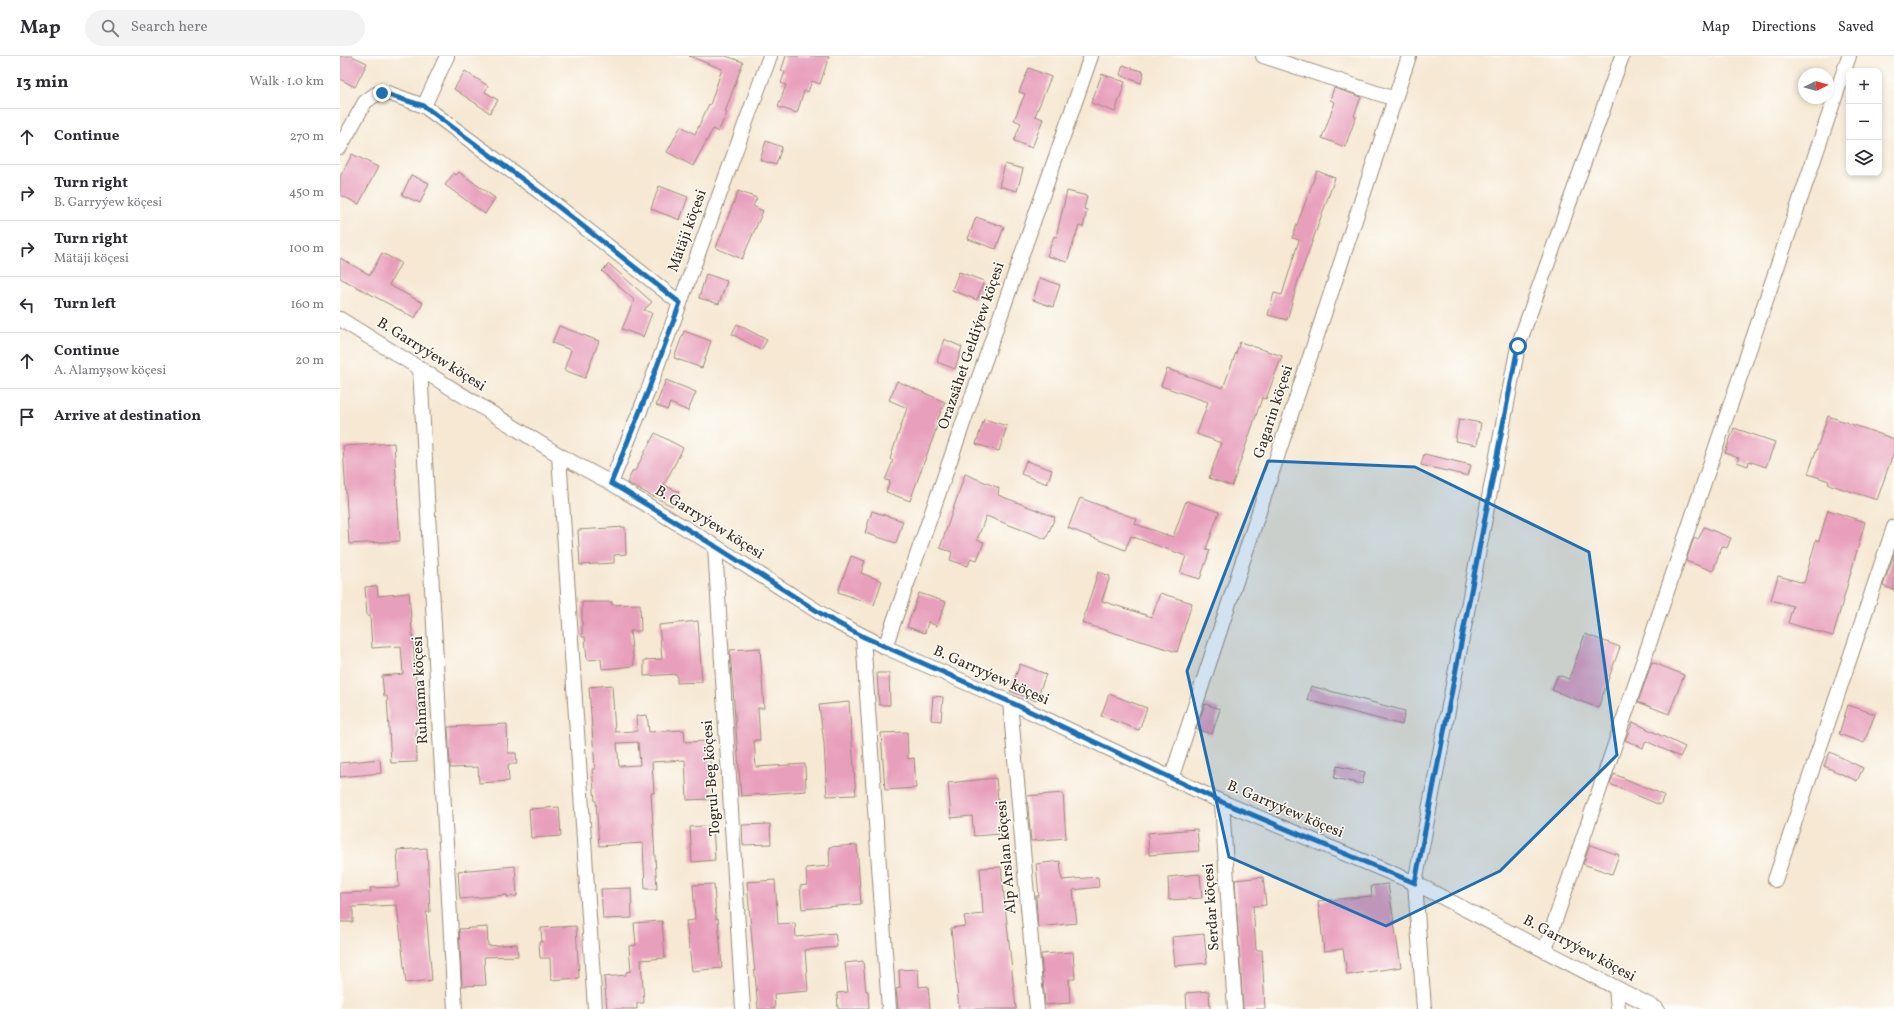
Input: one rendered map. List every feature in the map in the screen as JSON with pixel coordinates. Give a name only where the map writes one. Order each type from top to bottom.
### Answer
[{"type":"street","points":[[424,106],[448,56]]},
{"type":"street","name":"Mätäji köçesi","points":[[611,483],[648,391],[770,56]]},
{"type":"street","name":"Orazsähet Geldiýew köçesi","points":[[885,647],[1091,56]]},
{"type":"street","points":[[1264,56],[1395,99]]},
{"type":"street","name":"Gagarin köçesi","points":[[1171,779],[1408,56]]},
{"type":"street","points":[[1424,1009],[1415,883],[1518,346],[1622,56]]},
{"type":"street","points":[[1545,950],[1849,56]]},
{"type":"street","points":[[340,147],[365,102],[376,94],[388,93],[424,106],[541,193],[680,303]]},
{"type":"street","name":"B. Garryýew köçesi","points":[[340,319],[559,454],[611,483],[715,546],[828,618],[864,637],[1010,702],[1222,802],[1415,883],[1657,1009]]},
{"type":"street","name":"Ruhnama köçesi","points":[[420,368],[456,1009]]},
{"type":"street","points":[[559,454],[595,1009]]},
{"type":"street","points":[[1775,880],[1894,527]]},
{"type":"street","name":"Togrul-Beg köçesi","points":[[715,546],[743,1009]]},
{"type":"street","points":[[864,637],[889,1009]]},
{"type":"street","name":"Alp Arslan köçesi","points":[[1010,702],[1037,1009]]},
{"type":"street","name":"Serdar köçesi","points":[[1222,802],[1235,1009]]},
{"type":"street","points":[[1616,988],[1618,1009]]},
{"type":"highlighted area","points":[[1268,461],[1415,467],[1589,552],[1617,755],[1500,871],[1386,926],[1229,857],[1187,671]]},
{"type":"building","points":[[340,56],[352,56],[367,63],[355,87],[340,79]]},
{"type":"building","points":[[689,56],[726,56],[743,62],[725,112],[727,113],[718,132],[713,129],[693,166],[667,152],[681,126],[695,134],[709,104],[710,105],[722,69]]},
{"type":"building","points":[[786,56],[829,56],[820,84],[812,81],[808,92],[804,91],[797,113],[778,107],[786,85],[781,83],[785,72],[781,71]]},
{"type":"building","points":[[1123,65],[1144,72],[1141,83],[1120,75]]},
{"type":"building","points":[[1029,68],[1051,77],[1035,116],[1043,119],[1032,148],[1014,141],[1021,123],[1014,120],[1025,94],[1019,92]]},
{"type":"building","points":[[465,71],[488,86],[485,92],[498,100],[490,113],[454,89]]},
{"type":"building","points":[[1102,74],[1125,82],[1115,112],[1091,103]]},
{"type":"building","points":[[1334,88],[1361,97],[1354,116],[1356,117],[1345,147],[1322,138],[1335,102],[1330,100]]},
{"type":"building","points":[[766,141],[782,147],[776,165],[760,160]]},
{"type":"building","points":[[352,154],[378,167],[359,204],[340,195],[340,177]]},
{"type":"building","points":[[1005,164],[1023,169],[1017,191],[999,186]]},
{"type":"building","points":[[1317,171],[1335,178],[1298,281],[1287,320],[1268,315],[1274,293],[1282,295],[1299,240],[1292,238]]},
{"type":"building","points":[[459,172],[495,198],[485,214],[445,185],[454,173],[456,175]]},
{"type":"building","points":[[411,175],[429,183],[420,203],[402,195]]},
{"type":"building","points":[[659,186],[688,197],[680,220],[651,209]]},
{"type":"building","points":[[738,191],[757,198],[753,206],[763,211],[742,259],[716,248]]},
{"type":"building","points":[[1067,191],[1087,196],[1084,209],[1087,210],[1083,227],[1079,226],[1067,262],[1047,256],[1054,236],[1056,237]]},
{"type":"building","points":[[976,217],[1004,227],[996,249],[968,239]]},
{"type":"building","points":[[382,253],[401,263],[389,285],[423,303],[415,318],[340,278],[340,258],[370,275]]},
{"type":"building","points":[[609,264],[652,302],[644,310],[652,313],[643,337],[622,329],[634,300],[602,271]]},
{"type":"building","points":[[959,272],[984,281],[977,300],[952,290]]},
{"type":"building","points":[[706,274],[727,281],[719,304],[699,298]]},
{"type":"building","points":[[1040,278],[1060,285],[1053,307],[1033,300]]},
{"type":"building","points":[[737,324],[767,340],[761,350],[732,334]]},
{"type":"building","points":[[559,326],[599,341],[585,378],[564,370],[571,350],[552,343]]},
{"type":"building","points":[[684,331],[711,341],[702,368],[674,358]]},
{"type":"building","points":[[944,339],[962,347],[955,369],[937,362]]},
{"type":"building","points":[[1240,342],[1282,356],[1266,399],[1262,398],[1232,486],[1209,478],[1221,443],[1197,434],[1208,402],[1161,386],[1167,369],[1223,388]]},
{"type":"building","points":[[666,380],[696,392],[688,411],[670,403],[667,410],[656,405]]},
{"type":"building","points":[[897,381],[945,402],[936,423],[938,424],[910,501],[886,492],[890,481],[885,480],[893,461],[890,459],[907,408],[889,400]]},
{"type":"building","points":[[1828,416],[1894,439],[1894,451],[1877,500],[1828,484],[1829,481],[1808,474]]},
{"type":"building","points":[[984,419],[1007,426],[999,451],[976,444]]},
{"type":"building","points":[[1459,419],[1481,423],[1477,445],[1455,441]]},
{"type":"building","points":[[1734,428],[1775,442],[1766,467],[1749,461],[1748,466],[1737,462],[1739,458],[1725,453]]},
{"type":"building","points":[[655,433],[683,448],[664,485],[679,492],[672,506],[627,483]]},
{"type":"building","points":[[394,443],[400,541],[349,544],[343,446]]},
{"type":"building","points":[[1424,454],[1471,465],[1468,476],[1421,465]]},
{"type":"building","points":[[1026,461],[1052,470],[1047,484],[1021,474]]},
{"type":"building","points":[[965,474],[999,488],[998,495],[1055,517],[1046,539],[986,516],[977,540],[984,542],[977,560],[971,558],[968,566],[950,560],[952,552],[940,548]]},
{"type":"building","points":[[1080,498],[1137,519],[1135,524],[1173,537],[1186,501],[1219,512],[1206,549],[1210,550],[1200,579],[1180,573],[1186,556],[1131,536],[1125,550],[1068,528]]},
{"type":"building","points":[[1828,510],[1865,522],[1833,636],[1788,623],[1793,606],[1771,600],[1778,576],[1804,583],[1816,540],[1819,541]]},
{"type":"building","points":[[872,511],[903,521],[896,543],[865,533]]},
{"type":"building","points":[[625,527],[626,554],[614,555],[614,563],[580,565],[578,530]]},
{"type":"building","points":[[1704,527],[1731,538],[1727,548],[1722,546],[1713,571],[1686,561],[1694,538],[1698,540]]},
{"type":"building","points":[[1894,554],[1894,590],[1883,586]]},
{"type":"building","points":[[851,556],[865,561],[861,573],[882,581],[874,605],[838,592]]},
{"type":"building","points":[[1098,572],[1110,576],[1102,601],[1152,617],[1160,593],[1192,603],[1177,652],[1082,623]]},
{"type":"building","points":[[377,586],[378,596],[409,593],[420,729],[416,729],[417,762],[391,763],[387,696],[384,696],[382,676],[403,674],[401,646],[372,648],[370,616],[367,616],[365,587]]},
{"type":"building","points":[[919,593],[946,602],[937,626],[928,622],[925,633],[907,627]]},
{"type":"building","points":[[582,602],[612,602],[612,605],[640,604],[641,631],[630,631],[634,666],[602,669],[601,659],[587,660],[585,637],[582,637]]},
{"type":"building","points":[[698,621],[702,682],[677,683],[677,674],[644,676],[644,660],[662,659],[659,625]]},
{"type":"building","points":[[1585,634],[1620,647],[1598,708],[1552,690],[1558,675],[1569,679]]},
{"type":"building","points":[[760,648],[764,708],[758,708],[760,740],[754,740],[756,767],[805,764],[806,791],[741,796],[730,650]]},
{"type":"building","points":[[1652,662],[1684,675],[1669,714],[1638,702]]},
{"type":"building","points":[[1020,664],[1046,674],[1036,701],[1010,691]]},
{"type":"building","points":[[877,673],[889,673],[890,705],[879,705]]},
{"type":"building","points":[[612,685],[615,732],[637,731],[636,716],[647,715],[649,732],[684,730],[685,742],[709,741],[712,799],[687,800],[685,760],[652,762],[654,793],[651,793],[657,889],[645,889],[643,843],[599,846],[592,769],[595,769],[589,687]],"holes":[[[638,742],[640,765],[619,766],[617,743]]]},
{"type":"building","points":[[1311,686],[1405,711],[1402,725],[1307,700]]},
{"type":"building","points":[[1109,694],[1147,708],[1139,730],[1101,716]]},
{"type":"building","points":[[933,696],[943,697],[941,721],[931,720]]},
{"type":"building","points":[[849,702],[856,795],[827,796],[824,743],[819,705]]},
{"type":"building","points":[[1205,704],[1220,709],[1212,734],[1196,729]]},
{"type":"building","points":[[1848,705],[1875,714],[1864,743],[1839,734]]},
{"type":"building","points":[[1633,722],[1685,747],[1680,757],[1646,741],[1643,748],[1625,740]]},
{"type":"building","points":[[507,724],[508,753],[516,753],[517,764],[508,764],[509,781],[479,783],[478,767],[450,768],[448,727]]},
{"type":"building","points":[[907,732],[908,759],[914,758],[916,788],[885,790],[881,733]]},
{"type":"building","points":[[1830,752],[1863,768],[1857,781],[1824,766]]},
{"type":"building","points":[[380,759],[381,773],[340,777],[340,763]]},
{"type":"building","points":[[1337,766],[1365,772],[1362,784],[1334,778]]},
{"type":"building","points":[[1614,774],[1664,795],[1660,805],[1610,784]]},
{"type":"building","points":[[996,778],[1001,834],[974,836],[972,816],[951,818],[948,783]]},
{"type":"building","points":[[1063,793],[1066,838],[1031,841],[1027,796]]},
{"type":"building","points":[[559,807],[561,836],[531,838],[529,809]]},
{"type":"building","points":[[770,824],[771,844],[743,845],[742,825]]},
{"type":"building","points":[[713,825],[715,860],[692,862],[690,827]]},
{"type":"building","points":[[1197,829],[1199,851],[1149,855],[1148,833]]},
{"type":"building","points":[[857,845],[861,904],[802,909],[800,886],[807,885],[806,868],[830,866],[829,847]]},
{"type":"building","points":[[1590,845],[1619,855],[1612,874],[1583,864]]},
{"type":"building","points":[[427,848],[430,912],[426,912],[432,980],[406,983],[397,905],[353,907],[353,922],[340,922],[340,893],[371,892],[370,888],[399,887],[397,850]]},
{"type":"building","points":[[1060,861],[1062,880],[1098,877],[1099,887],[1073,890],[1077,923],[1038,927],[1036,896],[1039,896],[1036,864]]},
{"type":"building","points":[[515,866],[517,896],[507,897],[507,895],[460,899],[458,871]]},
{"type":"building","points":[[1001,867],[1016,1009],[959,1009],[951,928],[966,926],[964,916],[983,914],[980,868]]},
{"type":"building","points":[[1200,874],[1202,898],[1169,900],[1168,877]]},
{"type":"building","points":[[1263,877],[1266,905],[1253,906],[1256,950],[1262,950],[1265,1009],[1243,1009],[1235,880]]},
{"type":"building","points":[[775,880],[778,924],[795,923],[796,937],[835,933],[837,947],[805,950],[808,991],[774,994],[775,1009],[758,1009],[747,882]]},
{"type":"building","points":[[714,884],[716,919],[718,918],[722,968],[692,971],[686,921],[695,920],[693,885]]},
{"type":"building","points":[[1388,884],[1401,967],[1347,975],[1343,949],[1324,951],[1318,901],[1372,896],[1371,886]]},
{"type":"building","points":[[631,888],[632,918],[603,919],[601,889]]},
{"type":"building","points":[[662,921],[665,958],[641,960],[644,1003],[637,1003],[637,1009],[607,1009],[604,977],[626,975],[626,972],[631,971],[629,946],[636,945],[634,923]]},
{"type":"building","points":[[576,926],[579,978],[551,980],[550,958],[540,958],[539,942],[542,942],[541,928]]},
{"type":"building","points":[[487,927],[488,946],[517,944],[518,956],[484,957],[486,985],[462,986],[459,929]]},
{"type":"building","points":[[1204,934],[1207,963],[1175,966],[1172,937]]},
{"type":"building","points":[[1073,952],[1075,979],[1069,979],[1070,1003],[1045,1005],[1041,954]]},
{"type":"building","points":[[863,961],[866,991],[868,991],[869,1009],[838,1009],[837,993],[848,992],[845,963]]},
{"type":"building","points":[[918,969],[919,987],[928,986],[930,1009],[898,1009],[896,989],[900,988],[899,970]]},
{"type":"building","points":[[1209,991],[1210,1009],[1187,1009],[1186,993]]},
{"type":"route","points":[[382,93],[388,93],[424,106],[541,193],[680,303],[648,391],[611,483],[715,546],[828,618],[864,637],[1010,702],[1222,802],[1415,883],[1518,346]]}]
